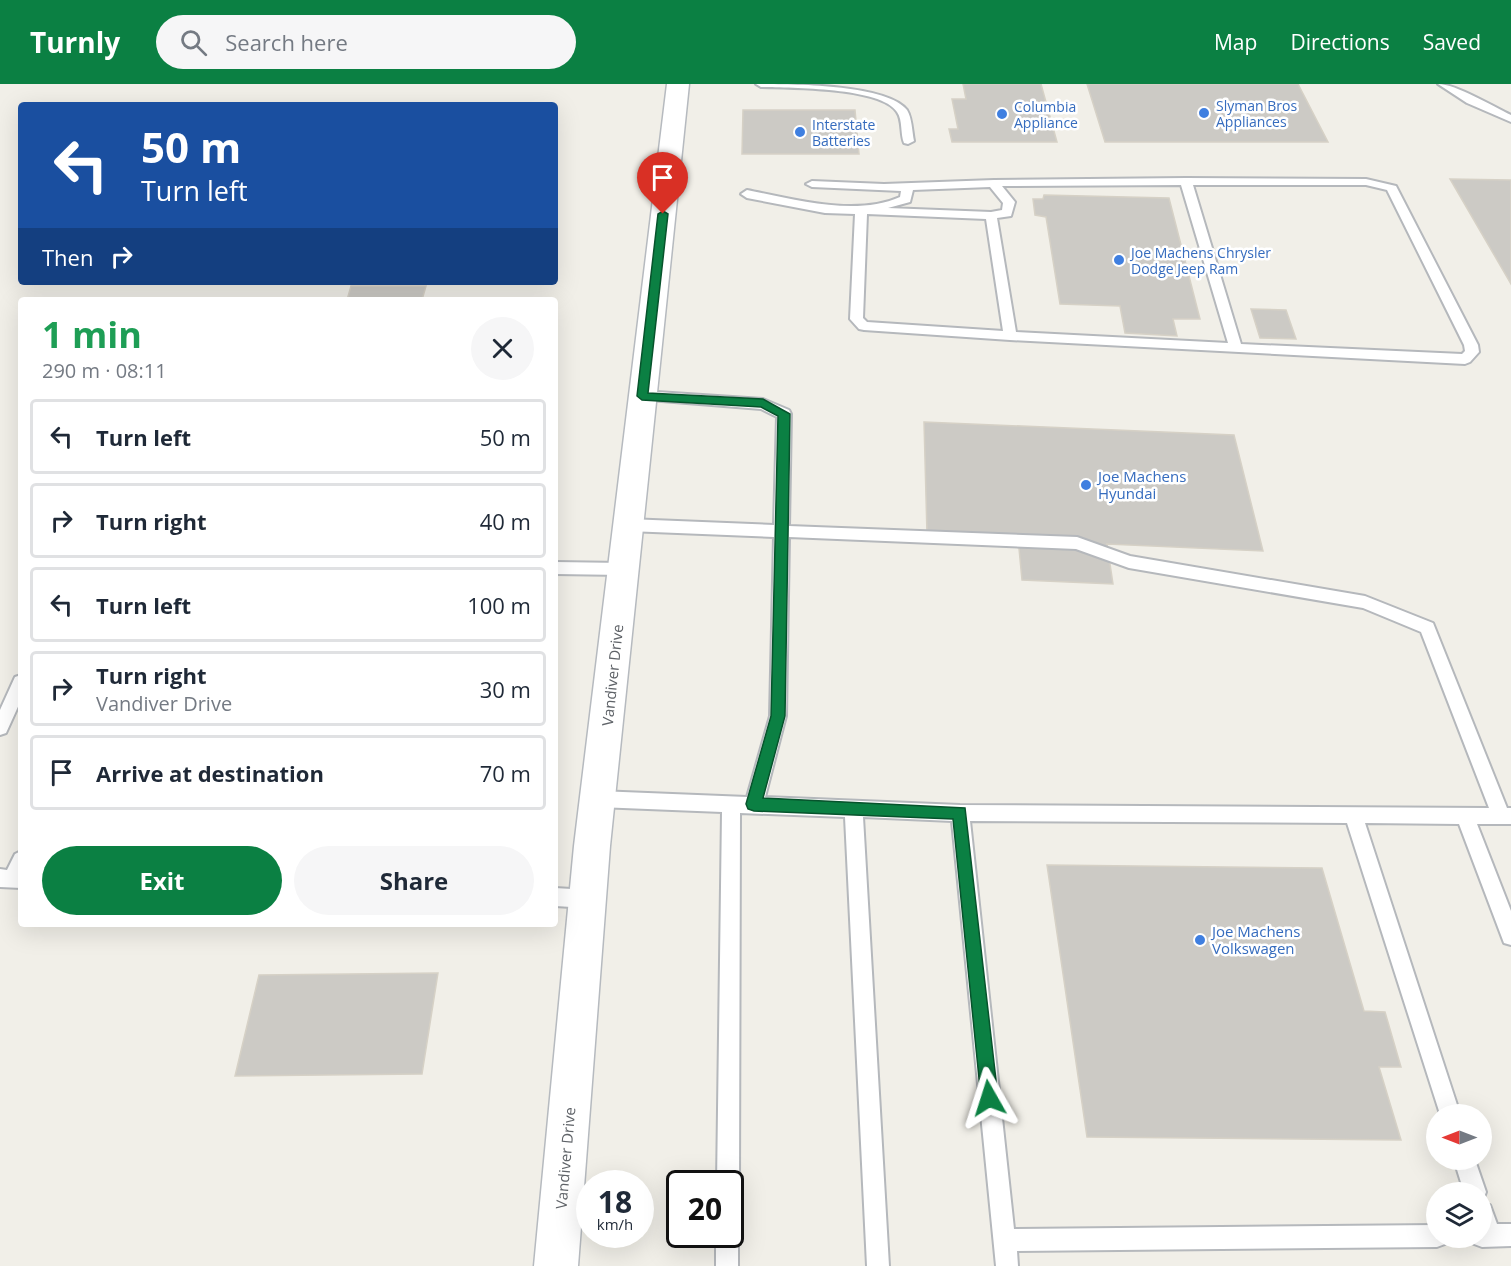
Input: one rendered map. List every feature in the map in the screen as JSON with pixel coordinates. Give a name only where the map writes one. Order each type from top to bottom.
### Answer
[{"type":"main road","name":"Vandiver Drive","points":[[555,1266],[598,799],[678,84]]},
{"type":"lane","points":[[760,84],[861,91],[888,98],[903,110],[908,141]]},
{"type":"lane","points":[[1443,84],[1471,101],[1511,119]]},
{"type":"lane","points":[[1186,182],[1236,348]]},
{"type":"lane","points":[[812,184],[884,188],[994,183],[1366,182],[1392,188],[1472,351],[1465,359],[1010,336],[864,326],[856,319],[855,309],[861,211]]},
{"type":"lane","points":[[747,194],[825,209],[991,216],[1007,213],[1009,202],[994,183]]},
{"type":"lane","points":[[861,211],[864,208],[897,203],[906,199],[907,187]]},
{"type":"lane","points":[[991,216],[1010,336]]},
{"type":"lane","points":[[642,396],[763,404],[784,414],[778,716],[754,804]]},
{"type":"lane","points":[[598,799],[960,813],[1506,816],[1427,628],[1365,602],[1129,562],[1077,543],[628,525]]},
{"type":"lane","points":[[558,568],[623,569]]},
{"type":"lane","points":[[0,729],[18,689]]},
{"type":"lane","points":[[728,1170],[731,804]]},
{"type":"lane","points":[[854,808],[878,1266]]},
{"type":"lane","points":[[960,813],[1007,1266]]},
{"type":"lane","points":[[1353,815],[1447,1104]]},
{"type":"lane","points":[[1465,816],[1511,936]]},
{"type":"lane","points":[[558,897],[588,899]]},
{"type":"lane","points":[[1004,1240],[1426,1236]]},
{"type":"lane","points":[[727,1248],[727,1266]]},
{"type":"building","name":"Columbia Appliance","points":[[963,84],[1041,84],[1057,142],[952,142],[949,129],[958,129],[952,99],[966,99]]},
{"type":"building","name":"Slyman Bros Appliances","points":[[1087,84],[1298,84],[1328,142],[1105,142]]},
{"type":"building","name":"Interstate Batteries","points":[[743,110],[855,110],[859,154],[742,154]]},
{"type":"building","points":[[1450,179],[1511,180],[1511,284]]},
{"type":"building","name":"Joe Machens Chrysler Dodge Jeep Ram","points":[[1044,195],[1169,198],[1200,319],[1173,319],[1177,336],[1125,333],[1120,306],[1060,304],[1046,217],[1035,215],[1033,199],[1043,199]]},
{"type":"building","points":[[351,286],[426,286],[423,297],[348,297]]},
{"type":"building","points":[[1251,309],[1286,310],[1296,339],[1260,338]]},
{"type":"building","name":"Joe Machens Hyundai","points":[[924,422],[1234,435],[1263,551],[1107,544],[1113,584],[1022,580],[1018,538],[927,534]]},
{"type":"building","name":"Joe Machens Volkswagen","points":[[1047,865],[1322,868],[1364,1011],[1385,1012],[1401,1067],[1379,1067],[1401,1140],[1087,1137]]},
{"type":"building","points":[[438,973],[422,1074],[235,1076],[259,975]]},
{"type":"place","name":"Slyman Bros Appliances","points":[[1204,113]]},
{"type":"place","name":"Columbia Appliance","points":[[1002,114]]},
{"type":"place","name":"Interstate Batteries","points":[[800,132]]},
{"type":"place","name":"Joe Machens Chrysler Dodge Jeep Ram","points":[[1119,260]]},
{"type":"place","name":"Joe Machens Hyundai","points":[[1086,485]]},
{"type":"place","name":"Joe Machens Volkswagen","points":[[1200,940]]},
{"type":"route","points":[[663,214],[642,396],[763,404],[784,414],[778,716],[754,804],[960,813],[989,1098]]}]
